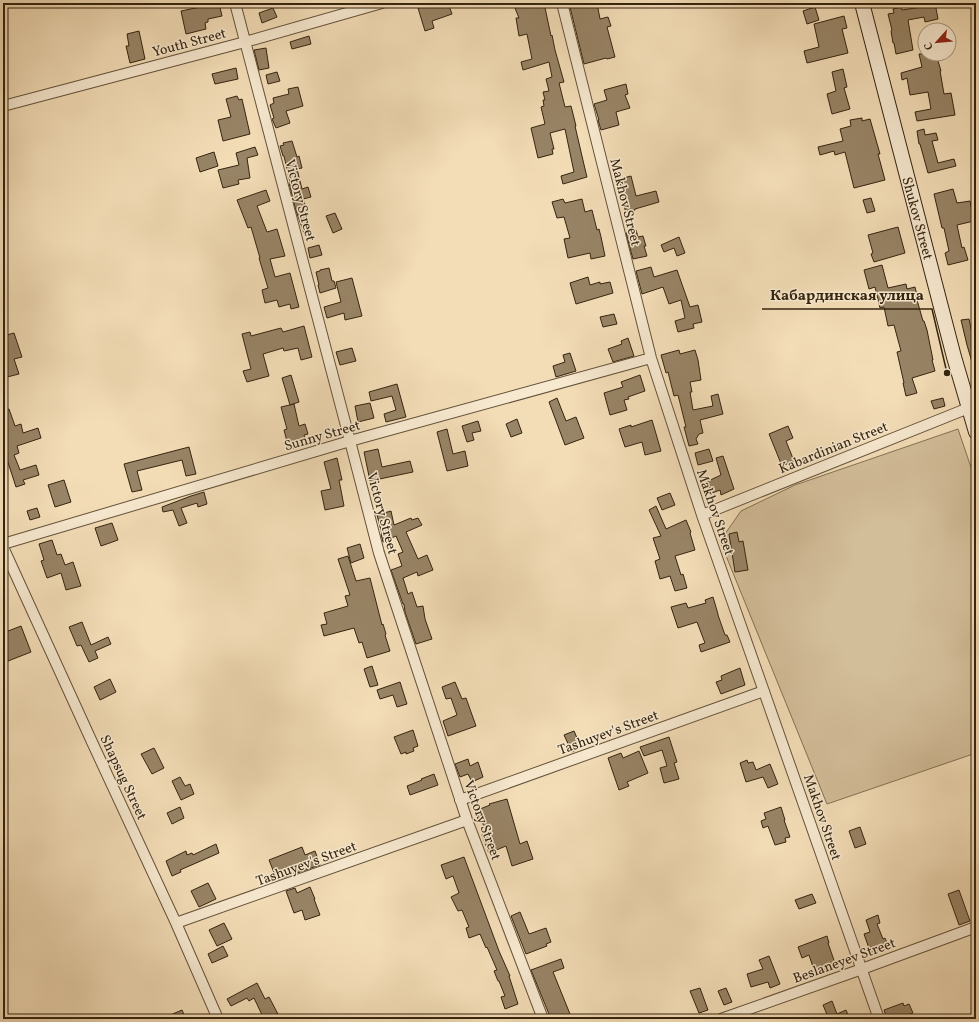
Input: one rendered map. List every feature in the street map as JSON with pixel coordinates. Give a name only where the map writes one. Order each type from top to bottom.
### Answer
[{"type":"main road","name":"Shukov Street","points":[[862,3],[954,356],[972,406],[976,432]]},
{"type":"street","name":"Victory Street","points":[[235,3],[379,554],[467,820],[543,1019]]},
{"type":"street","name":"Youth Street","points":[[3,106],[245,42],[382,3]]},
{"type":"street","name":"Makhov Street","points":[[562,3],[651,358],[702,515],[879,1019]]},
{"type":"street","name":"Sunny Street","points":[[3,545],[350,441],[651,358]]},
{"type":"street","name":"Kabardinian Street","points":[[702,515],[972,406]]},
{"type":"street","name":"Shapsug Street","points":[[3,545],[218,1019]]},
{"type":"street","name":"Tashuyev's Street","points":[[460,800],[764,691]]},
{"type":"street","name":"Tashuyev's Street","points":[[176,924],[467,820]]},
{"type":"street","name":"Beslaneyev Street","points":[[721,1019],[976,927]]},
{"type":"shaded area","points":[[958,429],[976,482],[976,753],[827,804],[720,541],[741,511],[795,485]]},
{"type":"building","points":[[219,3],[222,16],[208,19],[208,22],[205,23],[206,29],[186,34],[181,11]]},
{"type":"building","points":[[439,3],[448,3],[452,14],[432,21],[434,28],[425,31],[418,8],[428,7]]},
{"type":"building","points":[[513,3],[544,3],[551,36],[552,35],[564,82],[559,83],[565,107],[571,106],[587,177],[563,184],[561,176],[574,172],[565,129],[550,133],[554,149],[552,149],[553,154],[538,158],[531,128],[545,124],[541,107],[544,106],[543,100],[545,100],[543,92],[549,91],[546,79],[552,77],[549,62],[523,70],[521,62],[532,59],[527,34],[519,36],[516,18],[519,18]]},
{"type":"building","points":[[569,3],[597,3],[600,19],[608,17],[611,26],[607,27],[615,57],[584,64]]},
{"type":"building","points":[[921,3],[935,3],[938,19],[925,22],[924,17],[908,20],[913,50],[896,54],[888,14],[894,13],[893,9],[901,7],[902,10],[922,7]]},
{"type":"building","points":[[815,7],[819,20],[807,24],[803,11]]},
{"type":"building","points":[[273,8],[277,17],[262,23],[259,13]]},
{"type":"building","points":[[844,16],[847,28],[842,29],[848,53],[807,63],[804,51],[819,47],[814,24]]},
{"type":"building","points":[[139,31],[145,59],[130,63],[126,46],[129,46],[127,34]]},
{"type":"building","points":[[309,36],[311,44],[292,49],[290,42]]},
{"type":"building","points":[[266,48],[269,68],[259,70],[254,50]]},
{"type":"building","points":[[921,62],[938,62],[944,94],[951,93],[955,115],[917,121],[915,112],[931,109],[928,92],[910,95],[907,78],[902,80],[901,73],[922,67]]},
{"type":"building","points":[[236,68],[238,79],[215,84],[212,74]]},
{"type":"building","points":[[843,69],[847,87],[844,88],[850,109],[832,114],[827,94],[836,91],[832,72]]},
{"type":"building","points":[[277,72],[280,81],[268,84],[266,75]]},
{"type":"building","points":[[626,84],[628,94],[625,95],[630,108],[616,112],[619,125],[601,130],[594,104],[607,100],[604,90]]},
{"type":"building","points":[[298,87],[303,106],[286,111],[290,123],[276,128],[272,119],[274,118],[270,105],[274,103],[273,98],[289,94],[288,89]]},
{"type":"building","points":[[237,96],[239,100],[242,99],[250,134],[223,141],[218,120],[231,117],[226,99]]},
{"type":"building","points":[[862,118],[862,121],[870,119],[880,154],[878,154],[885,180],[854,188],[845,152],[835,155],[834,151],[820,155],[818,147],[843,141],[840,129],[851,126],[850,120]]},
{"type":"building","points":[[924,129],[925,135],[936,133],[938,140],[932,141],[938,163],[954,159],[956,166],[928,173],[919,144],[917,131]]},
{"type":"building","points":[[292,141],[297,157],[299,156],[302,168],[297,169],[302,189],[308,187],[311,197],[303,199],[308,213],[305,214],[310,231],[304,233],[296,211],[284,156],[280,146],[284,145],[283,143]]},
{"type":"building","points":[[255,147],[258,155],[247,158],[250,178],[238,180],[239,184],[223,188],[218,170],[239,165],[236,153]]},
{"type":"building","points":[[214,152],[218,166],[200,172],[196,158]]},
{"type":"building","points":[[631,176],[636,196],[656,191],[659,202],[626,213],[619,187],[621,186],[620,179]]},
{"type":"building","points":[[953,189],[957,203],[970,201],[974,221],[957,225],[962,248],[964,247],[968,260],[948,265],[945,253],[949,251],[934,194]]},
{"type":"building","points":[[266,190],[270,201],[257,206],[267,232],[277,229],[285,256],[270,259],[275,277],[290,273],[299,307],[291,309],[290,304],[279,307],[277,300],[265,303],[262,290],[268,288],[260,258],[251,227],[248,228],[237,200]]},
{"type":"building","points":[[871,198],[875,211],[867,213],[863,200]]},
{"type":"building","points":[[563,199],[565,203],[582,199],[585,212],[592,210],[597,230],[599,229],[605,256],[591,259],[590,253],[568,258],[564,239],[570,238],[564,217],[557,218],[552,202]]},
{"type":"building","points":[[335,213],[342,229],[333,233],[326,216]]},
{"type":"building","points":[[898,227],[905,253],[874,262],[868,235]]},
{"type":"building","points":[[636,230],[638,237],[643,236],[647,256],[633,259],[626,233]]},
{"type":"building","points":[[679,237],[685,253],[677,256],[674,248],[664,252],[661,245]]},
{"type":"building","points":[[319,245],[322,255],[310,258],[308,248]]},
{"type":"building","points":[[882,265],[888,288],[906,284],[907,289],[915,287],[917,300],[927,330],[933,360],[935,371],[912,378],[917,393],[906,396],[897,352],[901,351],[894,325],[888,326],[884,307],[880,308],[875,287],[869,289],[864,270]]},
{"type":"building","points":[[651,267],[654,277],[677,270],[690,307],[698,305],[702,322],[693,324],[694,328],[678,332],[675,321],[685,318],[681,300],[669,304],[663,287],[642,294],[636,271]]},
{"type":"building","points":[[329,268],[332,281],[334,281],[336,288],[320,293],[316,272]]},
{"type":"building","points":[[588,277],[590,285],[600,282],[600,284],[610,282],[613,293],[576,304],[570,283]]},
{"type":"building","points":[[352,278],[362,316],[345,320],[344,313],[327,318],[324,307],[341,302],[336,282]]},
{"type":"building","points":[[614,314],[617,324],[603,327],[600,317]]},
{"type":"building","points":[[969,319],[974,343],[976,343],[976,369],[974,369],[961,320]]},
{"type":"building","points":[[304,326],[312,357],[301,360],[298,348],[284,351],[283,348],[263,354],[269,376],[247,382],[243,371],[251,369],[242,334],[250,332],[251,336],[281,328],[283,332]]},
{"type":"building","points":[[14,333],[22,357],[14,359],[19,374],[3,378],[3,362],[6,362],[3,351],[8,350],[3,336]]},
{"type":"building","points":[[628,338],[634,356],[613,362],[608,349],[622,344],[621,341]]},
{"type":"building","points":[[352,348],[356,361],[340,365],[336,352]]},
{"type":"building","points":[[679,350],[680,354],[695,350],[698,360],[701,380],[690,382],[693,410],[713,406],[711,396],[718,394],[723,414],[700,420],[703,433],[699,434],[696,439],[698,444],[689,446],[678,395],[674,396],[668,372],[666,373],[661,355]]},
{"type":"building","points":[[570,353],[576,371],[556,377],[553,366],[565,362],[563,355]]},
{"type":"building","points":[[291,375],[299,402],[290,405],[282,378]]},
{"type":"building","points":[[640,375],[645,391],[624,400],[627,410],[610,415],[604,393],[623,387],[621,382]]},
{"type":"building","points":[[397,384],[406,417],[386,422],[384,414],[396,410],[392,396],[371,401],[369,392]]},
{"type":"building","points":[[557,398],[566,421],[576,417],[584,438],[565,445],[549,402]]},
{"type":"building","points":[[943,398],[945,406],[934,409],[931,401]]},
{"type":"building","points":[[370,403],[374,418],[358,422],[355,406]]},
{"type":"building","points":[[294,404],[299,426],[305,424],[308,434],[304,435],[307,445],[289,449],[284,430],[287,429],[281,407]]},
{"type":"building","points":[[9,409],[15,426],[21,424],[23,433],[38,428],[41,438],[17,446],[19,453],[14,455],[20,470],[36,465],[39,475],[23,480],[25,484],[16,487],[3,447],[3,411]]},
{"type":"building","points":[[517,419],[522,433],[511,437],[506,424]]},
{"type":"building","points":[[652,420],[661,451],[645,455],[642,442],[625,447],[619,429],[631,425],[631,427]]},
{"type":"building","points":[[478,421],[481,431],[472,433],[474,440],[467,442],[462,426]]},
{"type":"building","points":[[788,426],[793,438],[786,441],[794,461],[782,466],[769,434]]},
{"type":"building","points":[[447,429],[453,454],[465,451],[468,466],[447,471],[437,432]]},
{"type":"building","points":[[189,447],[196,474],[186,476],[182,460],[137,471],[142,490],[132,492],[124,464]]},
{"type":"building","points":[[378,449],[382,467],[410,461],[413,472],[370,481],[364,452]]},
{"type":"building","points":[[709,449],[713,461],[698,465],[695,453]]},
{"type":"building","points":[[723,456],[734,489],[721,495],[720,490],[712,493],[706,482],[721,475],[716,458]]},
{"type":"building","points":[[337,458],[342,480],[339,480],[344,506],[325,510],[321,491],[331,489],[324,462]]},
{"type":"building","points":[[64,480],[71,502],[55,507],[48,485]]},
{"type":"building","points":[[204,492],[207,504],[198,507],[197,503],[181,508],[187,523],[179,526],[173,510],[163,512],[162,507]]},
{"type":"building","points":[[670,493],[675,505],[662,510],[657,498]]},
{"type":"building","points":[[656,506],[666,529],[686,520],[691,532],[695,550],[675,556],[687,588],[675,591],[670,576],[660,579],[655,561],[660,559],[653,538],[661,536],[649,510]]},
{"type":"building","points":[[37,508],[40,517],[30,520],[27,511]]},
{"type":"building","points":[[391,511],[394,525],[411,518],[412,520],[418,518],[422,525],[406,532],[418,559],[427,555],[433,570],[418,576],[417,572],[403,578],[408,594],[412,592],[417,607],[423,606],[425,619],[432,639],[416,644],[405,612],[404,604],[391,570],[402,566],[398,554],[403,552],[396,536],[383,542],[377,515]]},
{"type":"building","points":[[112,523],[118,540],[101,546],[95,528]]},
{"type":"building","points":[[737,532],[739,542],[743,541],[748,570],[735,572],[729,534]]},
{"type":"building","points":[[52,540],[57,555],[61,554],[65,565],[73,562],[81,586],[66,590],[61,573],[47,578],[41,561],[44,560],[39,544]]},
{"type":"building","points":[[360,544],[364,558],[351,563],[347,548]]},
{"type":"building","points":[[348,556],[356,581],[370,578],[390,651],[367,658],[362,642],[359,643],[354,628],[324,636],[321,625],[327,624],[324,613],[348,606],[345,596],[350,595],[338,559]]},
{"type":"building","points":[[713,597],[725,635],[727,635],[730,642],[701,652],[699,645],[705,643],[697,622],[678,628],[671,607],[686,603],[688,608],[706,603],[705,600]]},
{"type":"building","points":[[82,622],[91,645],[108,637],[111,644],[95,651],[98,658],[89,662],[81,645],[77,646],[69,627]]},
{"type":"building","points":[[21,626],[31,652],[3,663],[3,641],[5,640],[3,633]]},
{"type":"building","points":[[372,666],[378,685],[370,687],[364,669]]},
{"type":"building","points":[[740,668],[745,685],[721,694],[716,682],[722,680],[721,676]]},
{"type":"building","points":[[110,679],[116,692],[100,700],[94,687]]},
{"type":"building","points":[[400,682],[407,704],[397,707],[393,695],[380,699],[377,690]]},
{"type":"building","points":[[455,682],[462,699],[466,698],[476,726],[448,736],[443,721],[457,715],[451,698],[446,699],[442,687]]},
{"type":"building","points":[[413,730],[418,746],[413,748],[414,751],[401,754],[394,737]]},
{"type":"building","points":[[574,731],[581,747],[572,752],[564,735]]},
{"type":"building","points":[[669,737],[677,762],[674,763],[679,779],[664,783],[660,768],[667,766],[662,750],[644,756],[640,747]]},
{"type":"building","points":[[154,748],[164,768],[152,774],[141,754]]},
{"type":"building","points":[[639,751],[648,773],[627,782],[629,786],[619,790],[608,758],[621,753],[623,758]]},
{"type":"building","points":[[468,759],[470,766],[478,762],[483,777],[472,782],[468,774],[460,777],[455,764]]},
{"type":"building","points":[[747,760],[748,763],[753,762],[756,770],[770,764],[778,784],[768,788],[763,777],[746,782],[740,763]]},
{"type":"building","points":[[434,774],[438,785],[410,795],[407,786]]},
{"type":"building","points":[[180,777],[185,786],[190,784],[194,794],[181,800],[172,781]]},
{"type":"building","points":[[507,799],[520,844],[527,841],[533,859],[512,866],[506,846],[489,853],[482,835],[486,833],[481,818],[478,819],[475,811],[490,805],[489,804]]},
{"type":"building","points":[[180,807],[184,818],[172,824],[167,813]]},
{"type":"building","points":[[781,807],[790,837],[785,838],[786,842],[775,845],[768,826],[763,828],[761,821],[766,819],[764,813]]},
{"type":"building","points":[[860,827],[866,844],[855,848],[849,831]]},
{"type":"building","points":[[216,844],[219,853],[180,870],[181,872],[172,876],[166,861],[186,851],[187,855],[192,853],[193,855]]},
{"type":"building","points":[[302,847],[305,855],[315,851],[320,865],[277,880],[269,860]]},
{"type":"building","points":[[464,857],[499,951],[510,976],[518,1004],[505,1009],[501,997],[505,996],[494,971],[497,970],[487,947],[486,948],[480,934],[469,938],[466,928],[469,927],[462,910],[458,911],[451,897],[459,893],[453,876],[446,879],[441,865]]},
{"type":"building","points":[[208,883],[216,899],[199,907],[191,891]]},
{"type":"building","points":[[310,887],[320,915],[305,920],[302,910],[294,913],[286,891],[295,888],[297,893]]},
{"type":"building","points":[[959,890],[970,921],[959,925],[948,894]]},
{"type":"building","points":[[812,894],[816,903],[799,909],[795,900]]},
{"type":"building","points":[[520,912],[529,934],[546,928],[551,942],[546,944],[547,946],[526,954],[511,916]]},
{"type":"building","points":[[878,915],[880,923],[877,924],[883,939],[885,938],[889,948],[871,954],[864,934],[870,932],[866,920]]},
{"type":"building","points":[[224,923],[232,939],[217,946],[209,930]]},
{"type":"building","points":[[827,936],[836,966],[815,973],[809,955],[802,958],[798,947]]},
{"type":"building","points":[[223,946],[228,956],[212,963],[208,954]]},
{"type":"building","points":[[769,956],[780,984],[770,988],[768,982],[751,987],[747,974],[763,969],[759,960]]},
{"type":"building","points":[[561,959],[564,968],[553,972],[572,1019],[551,1019],[531,970]]},
{"type":"building","points":[[257,983],[265,999],[269,997],[279,1016],[273,1019],[264,1019],[254,998],[249,1001],[247,998],[231,1006],[227,999]]},
{"type":"building","points":[[700,988],[708,1010],[699,1013],[690,991]]},
{"type":"building","points":[[726,988],[732,1002],[724,1005],[718,991]]},
{"type":"building","points":[[832,1001],[837,1014],[846,1010],[850,1019],[825,1019],[828,1017],[823,1005]]},
{"type":"building","points":[[903,1003],[904,1006],[909,1004],[913,1013],[897,1019],[887,1019],[884,1010]]},
{"type":"building","points":[[182,1010],[186,1019],[161,1019]]},
{"type":"place","name":"Кабардинская улица","points":[[947,373]]}]
